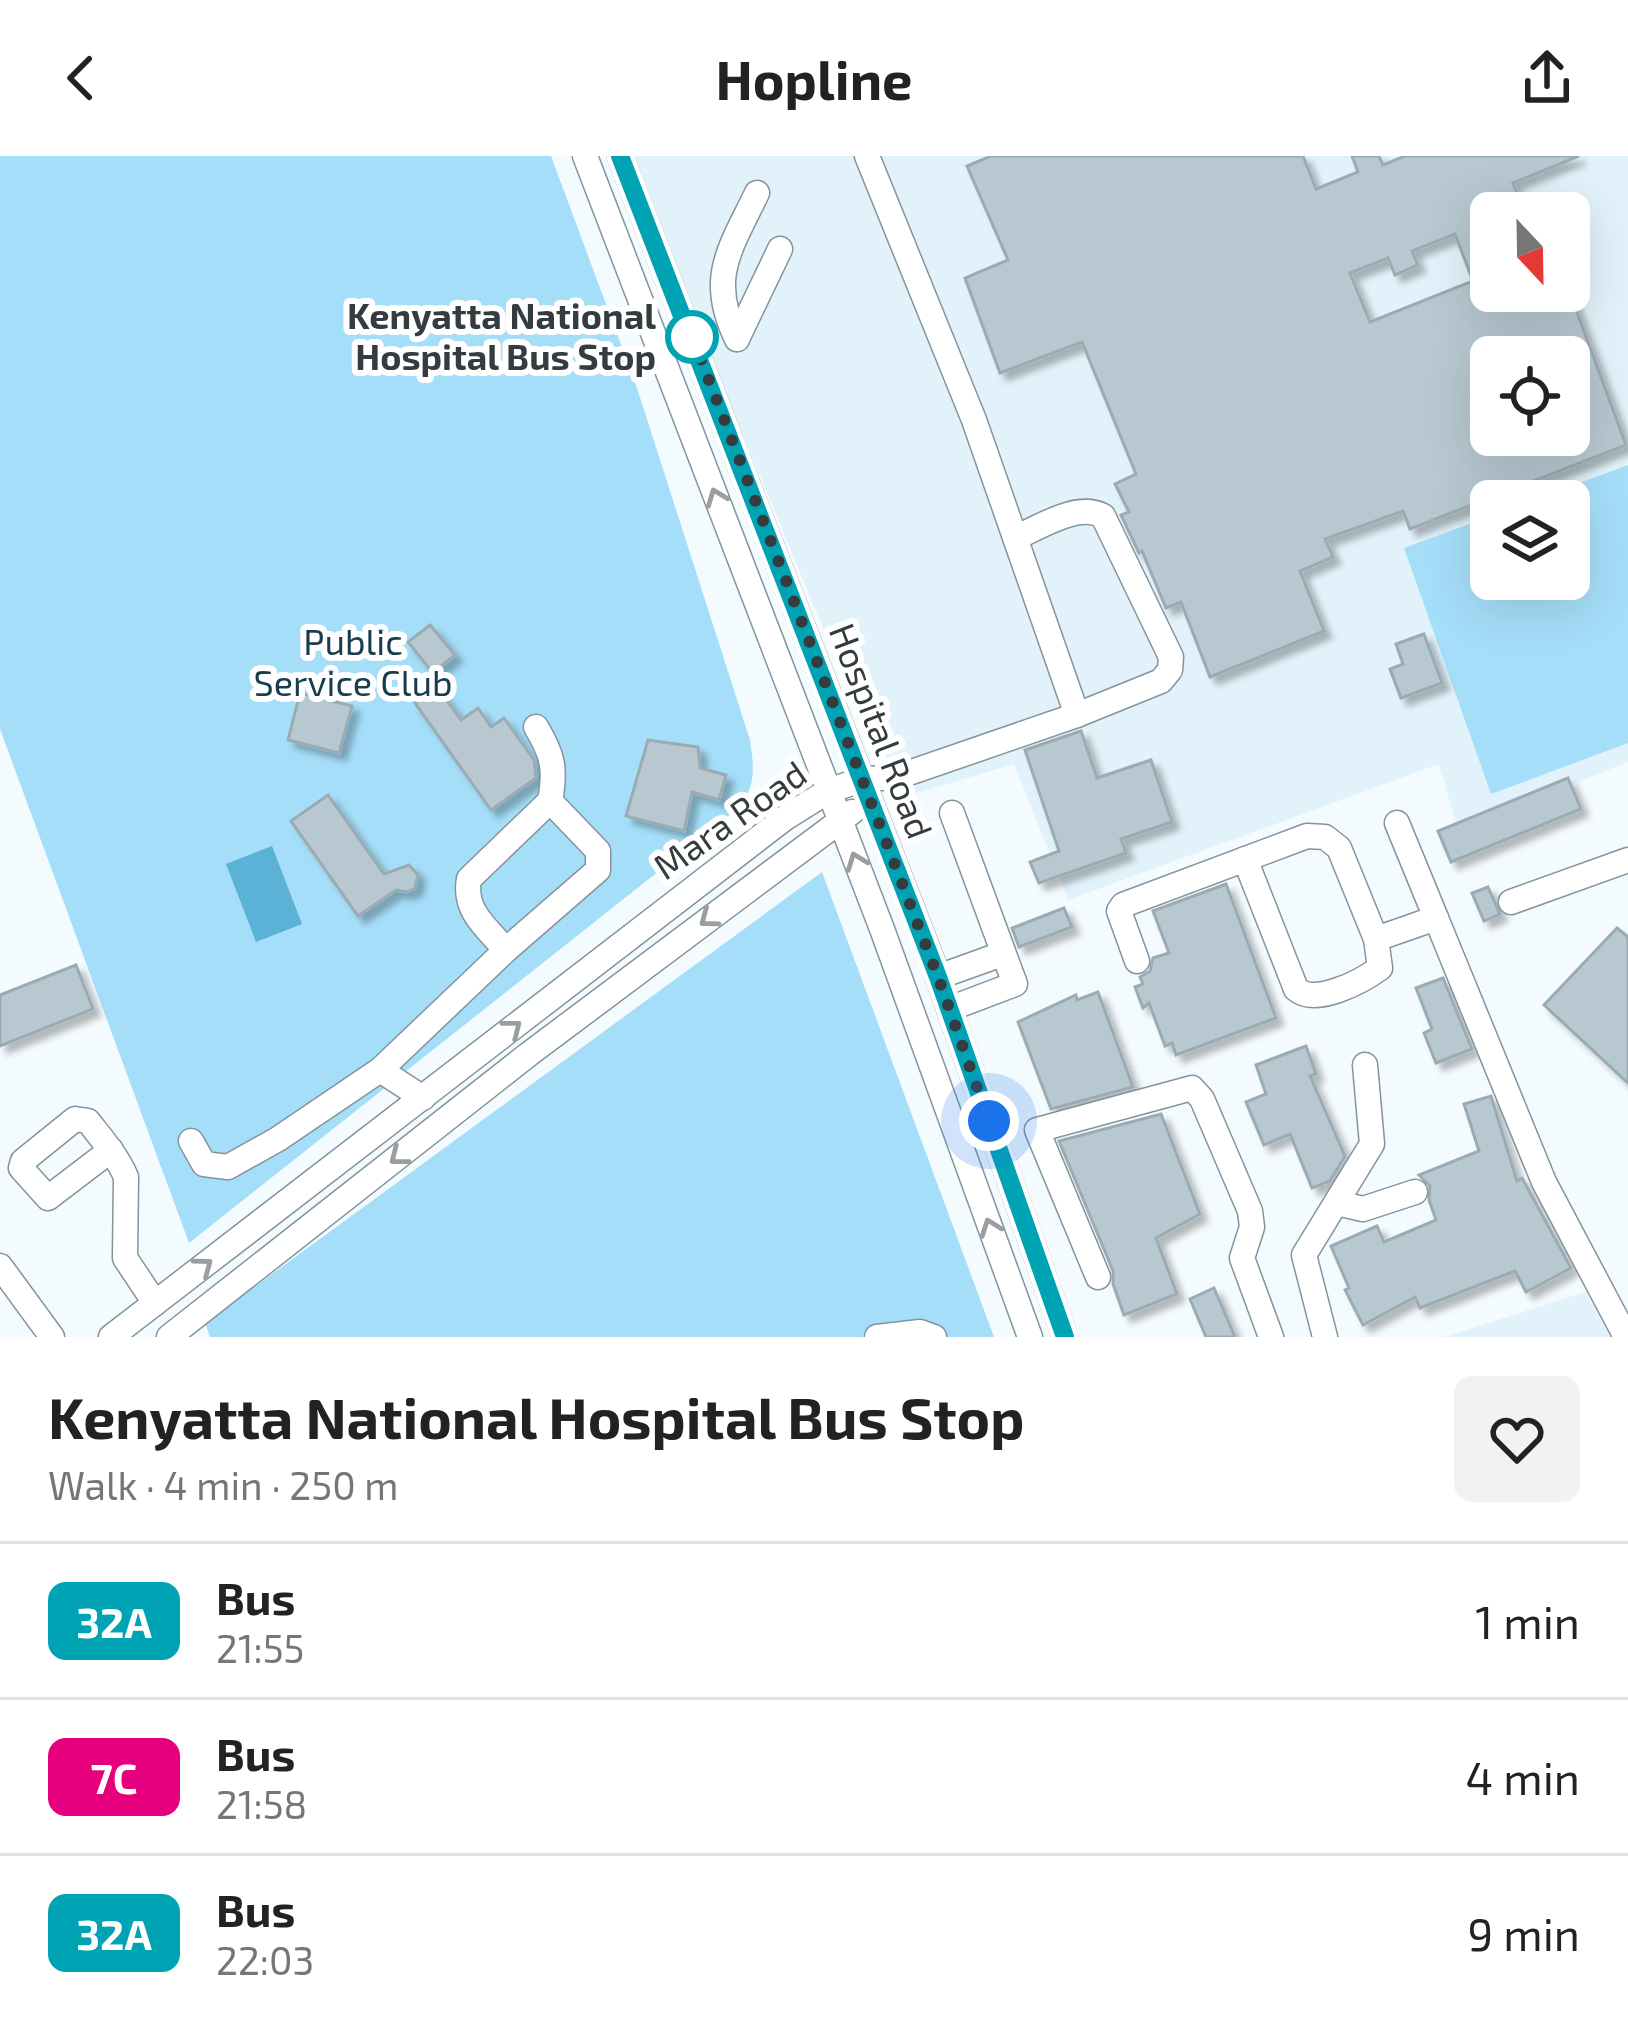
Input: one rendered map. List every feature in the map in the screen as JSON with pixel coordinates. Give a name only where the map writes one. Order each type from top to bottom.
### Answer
[{"type":"street","name":"Hospital Road","points":[[585,156],[840,819],[1027,1337]]},
{"type":"street","name":"Hospital Road","points":[[620,156],[938,977],[1065,1337]]},
{"type":"street","points":[[867,156],[974,420],[1077,715]]},
{"type":"street","points":[[758,193],[720,277],[721,301],[737,339],[780,249]]},
{"type":"street","name":"Mara Road","points":[[111,1337],[785,818],[828,791],[865,790],[1161,681],[1170,670],[1171,657],[1103,516],[1091,509],[1077,512],[1015,538]]},
{"type":"street","points":[[506,950],[472,912],[466,894],[469,880],[550,801],[553,754],[536,727]]},
{"type":"street","name":"Mara Road","points":[[169,1337],[196,1328],[529,1054],[840,819],[865,790]]},
{"type":"street","points":[[191,1141],[204,1164],[228,1167],[292,1130],[380,1070],[598,870],[598,851],[550,801]]},
{"type":"street","points":[[949,1009],[1015,984],[952,813]]},
{"type":"street","points":[[1397,823],[1544,1182],[1626,1337]]},
{"type":"street","points":[[1137,961],[1119,911],[1123,905],[1245,859],[1306,836],[1325,837],[1340,848],[1376,939],[1381,968],[1313,997],[1302,995],[1245,859]]},
{"type":"street","points":[[1511,902],[1628,860]]},
{"type":"street","points":[[1376,939],[1436,918]]},
{"type":"street","points":[[938,977],[1002,954]]},
{"type":"street","points":[[1324,1337],[1304,1255],[1372,1144],[1365,1065]]},
{"type":"street","points":[[380,1070],[423,1098]]},
{"type":"street","points":[[1098,1277],[1036,1130],[1174,1089],[1192,1088],[1202,1099],[1250,1211],[1252,1227],[1242,1258],[1271,1337]]},
{"type":"street","points":[[111,1150],[126,1178],[125,1258],[155,1303]]},
{"type":"street","points":[[1016,1196],[1057,1178]]},
{"type":"street","points":[[1337,1203],[1363,1209],[1415,1192]]},
{"type":"street","points":[[0,1266],[52,1337]]},
{"type":"street","points":[[877,1337],[893,1332],[934,1337]]},
{"type":"shaded area","points":[[628,156],[1628,156],[1628,762],[1458,830],[1439,764],[1068,900],[1014,764],[894,800]]},
{"type":"shaded area","points":[[272,846],[302,924],[256,942],[226,864]]},
{"type":"shaded area","points":[[1585,1292],[1610,1337],[1445,1337]]},
{"type":"green space","name":"Public Service Club","points":[[0,156],[551,156],[636,385],[750,740],[752,781],[731,814],[189,1243],[0,729]]},
{"type":"green space","points":[[1628,465],[1628,743],[1491,794],[1404,548],[1470,524],[1470,600],[1590,600],[1588,480]]},
{"type":"green space","points":[[822,872],[994,1337],[210,1337],[205,1323]]},
{"type":"building","points":[[991,156],[1303,156],[1316,189],[1358,172],[1352,156],[1379,156],[1383,165],[1405,156],[1579,156],[1513,183],[1516,192],[1470,192],[1470,273],[1455,234],[1412,251],[1418,265],[1395,275],[1388,258],[1350,273],[1370,322],[1470,282],[1470,312],[1577,312],[1586,336],[1470,336],[1470,456],[1590,456],[1590,348],[1626,445],[1536,480],[1470,480],[1470,506],[1410,529],[1403,511],[1325,539],[1333,557],[1300,571],[1324,631],[1210,677],[1181,602],[1166,608],[1121,515],[1129,512],[1115,484],[1136,474],[1082,342],[1000,373],[965,278],[1008,260],[967,166]]},
{"type":"building","points":[[430,625],[455,655],[433,673],[408,642]]},
{"type":"building","points":[[1424,634],[1442,683],[1401,698],[1390,669],[1403,664],[1396,644]]},
{"type":"building","points":[[437,687],[461,720],[478,708],[491,727],[504,718],[534,760],[536,778],[491,810],[415,703]]},
{"type":"building","points":[[300,693],[352,706],[339,753],[288,740]]},
{"type":"building","points":[[1081,731],[1097,778],[1151,760],[1172,822],[1121,839],[1126,853],[1039,883],[1030,862],[1059,851],[1025,750]]},
{"type":"building","points":[[648,740],[698,747],[700,768],[726,775],[719,800],[692,792],[684,831],[626,816]]},
{"type":"building","points":[[1568,778],[1581,809],[1451,862],[1438,831]]},
{"type":"building","points":[[328,795],[384,874],[409,865],[418,875],[415,888],[396,890],[358,916],[291,821]]},
{"type":"building","points":[[1226,884],[1276,1018],[1176,1055],[1172,1043],[1165,1046],[1149,1003],[1143,1008],[1135,987],[1143,984],[1140,977],[1150,971],[1153,958],[1169,953],[1153,911]]},
{"type":"building","points":[[1488,887],[1500,914],[1484,921],[1472,893]]},
{"type":"building","points":[[1064,908],[1072,927],[1019,947],[1012,928]]},
{"type":"building","points":[[1617,928],[1628,937],[1628,1083],[1544,1005]]},
{"type":"building","points":[[76,965],[93,1009],[0,1046],[0,995]]},
{"type":"building","points":[[1443,978],[1472,1049],[1436,1063],[1424,1033],[1432,1029],[1416,988]]},
{"type":"building","points":[[1098,992],[1133,1087],[1051,1109],[1018,1022],[1076,995],[1077,1000]]},
{"type":"building","points":[[1306,1046],[1316,1074],[1310,1076],[1345,1156],[1330,1181],[1312,1188],[1290,1134],[1264,1145],[1246,1102],[1266,1094],[1256,1065]]},
{"type":"building","points":[[1491,1096],[1517,1181],[1522,1178],[1571,1268],[1526,1292],[1515,1271],[1420,1308],[1415,1297],[1363,1325],[1331,1246],[1377,1226],[1384,1242],[1436,1220],[1430,1186],[1419,1175],[1479,1151],[1464,1104]]},
{"type":"building","points":[[1161,1114],[1200,1214],[1156,1238],[1177,1294],[1124,1315],[1113,1271],[1059,1141]]},
{"type":"building","points":[[1214,1288],[1235,1337],[1206,1337],[1190,1299]]},
{"type":"bus line","name":"32A","points":[[620,156],[938,977],[1065,1337]]},
{"type":"place","name":"Kenyatta National Hospital Bus Stop","points":[[692,337]]},
{"type":"route","points":[[692,337],[689,328],[989,1121]]}]
